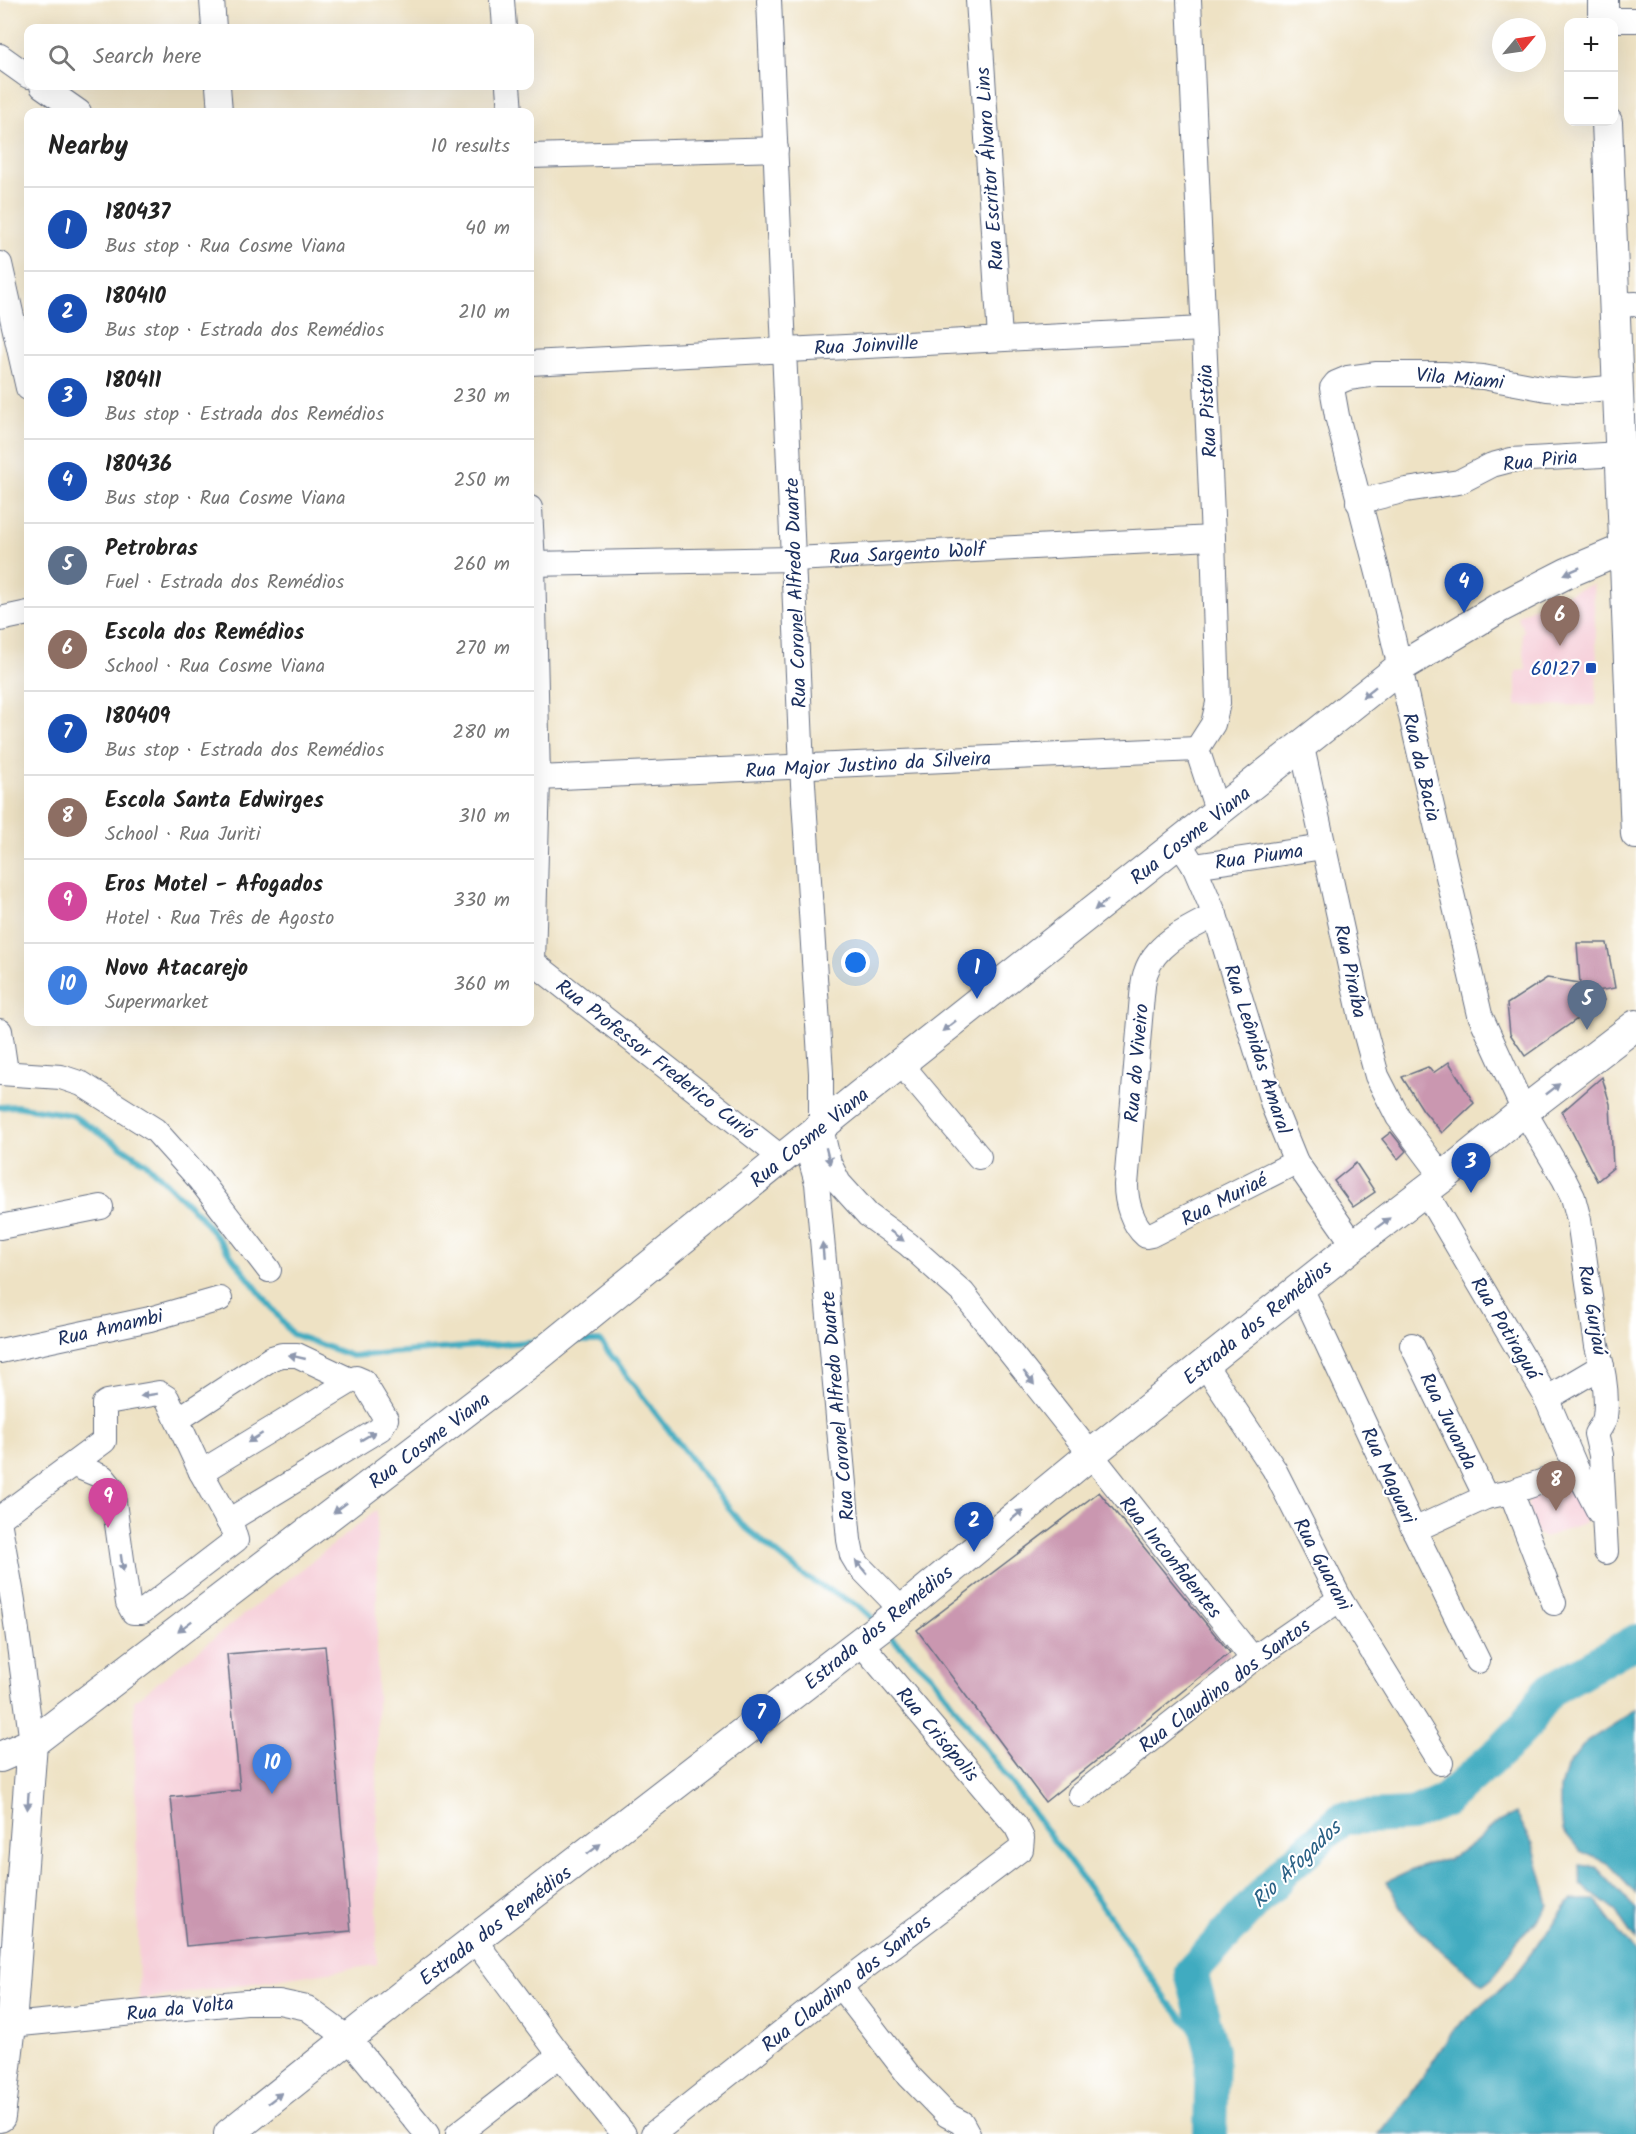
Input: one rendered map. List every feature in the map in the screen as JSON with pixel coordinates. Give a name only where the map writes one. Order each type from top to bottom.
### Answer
[{"type":"main road","points":[[1607,126],[1625,304],[1619,387],[1621,454],[1631,547],[1636,834]]},
{"type":"main road","name":"Rua Cosme Viana","points":[[0,1757],[32,1743],[537,1357],[901,1064],[1186,854],[1218,813],[1399,668],[1499,608],[1566,573],[1631,547]]},
{"type":"main road","name":"Estrada dos Remédios","points":[[229,2134],[409,1990],[862,1641],[1090,1455],[1636,1025]]},
{"type":"main road","points":[[0,2117],[5,2024],[32,1743]]},
{"type":"street","points":[[212,0],[214,24]]},
{"type":"street","points":[[502,0],[504,24]]},
{"type":"street","name":"Rua Coronel Alfredo Duarte","points":[[769,0],[802,768],[821,1073],[813,1134],[829,1163],[828,1183],[849,1540],[852,1555],[858,1565],[896,1614]]},
{"type":"street","name":"Rua Escritor Álvaro Lins","points":[[978,0],[1000,338]]},
{"type":"street","name":"Rua Pistóia","points":[[1190,0],[1218,703],[1213,724],[1197,749]]},
{"type":"street","points":[[1603,14],[1636,20]]},
{"type":"street","points":[[0,56],[24,73]]},
{"type":"street","points":[[48,90],[74,108]]},
{"type":"street","points":[[218,90],[220,108]]},
{"type":"street","points":[[508,90],[510,108]]},
{"type":"street","points":[[534,156],[776,149]]},
{"type":"street","points":[[0,264],[24,370]]},
{"type":"street","name":"Rua Joinville","points":[[534,363],[1203,329]]},
{"type":"street","name":"Vila Miami","points":[[1337,416],[1333,386],[1348,378],[1377,374],[1444,374],[1483,377],[1547,389],[1576,391],[1619,387]]},
{"type":"street","name":"Rua da Bacia","points":[[1337,416],[1379,577],[1480,1015],[1524,1111]]},
{"type":"street","name":"Rua Piria","points":[[1358,502],[1406,490],[1459,482],[1492,465],[1511,460],[1621,454]]},
{"type":"street","name":"Rua Sargento Wolf","points":[[534,564],[794,559],[1213,538]]},
{"type":"street","points":[[0,620],[24,614]]},
{"type":"street","points":[[534,656],[538,778],[534,883]]},
{"type":"street","name":"Rua Piraíba","points":[[1302,747],[1361,1017],[1377,1076],[1434,1184]]},
{"type":"street","points":[[1197,749],[1218,813]]},
{"type":"street","name":"Rua Major Justino da Silveira","points":[[538,778],[1197,749]]},
{"type":"street","name":"Rua Piuma","points":[[1186,854],[1324,847]]},
{"type":"street","name":"Rua Leônidas Amaral","points":[[1186,854],[1215,915],[1274,1108],[1296,1162],[1354,1245]]},
{"type":"street","name":"Rua do Viveiro","points":[[1151,1235],[1146,1236],[1142,1232],[1126,1197],[1142,996],[1146,972],[1155,956],[1172,938],[1215,915]]},
{"type":"street","name":"Rua Professor Frederico Curió","points":[[534,963],[783,1159]]},
{"type":"street","points":[[0,1031],[3,1072],[61,1077],[82,1084],[155,1130],[199,1179],[269,1270]]},
{"type":"street","points":[[901,1064],[979,1157]]},
{"type":"street","name":"Rua Gurjaú","points":[[1524,1111],[1564,1179],[1573,1197],[1579,1220],[1597,1346],[1602,1366],[1605,1419],[1596,1434],[1601,1455],[1606,1552]]},
{"type":"street","name":"Rua Muriaé","points":[[1151,1235],[1296,1162]]},
{"type":"street","points":[[828,1183],[908,1244],[963,1293],[1090,1455]]},
{"type":"street","name":"Rua Potiraguá","points":[[1434,1184],[1546,1399],[1578,1470]]},
{"type":"street","points":[[0,1227],[100,1207]]},
{"type":"street","name":"Rua Maguari","points":[[1301,1288],[1478,1661]]},
{"type":"street","name":"Rua Amambi","points":[[0,1351],[150,1319],[220,1299]]},
{"type":"street","name":"Rua Juvanda","points":[[1412,1345],[1486,1497]]},
{"type":"street","points":[[177,1420],[272,1358],[282,1355],[297,1354],[350,1380]]},
{"type":"street","name":"Rua Guarani","points":[[1204,1365],[1274,1469],[1340,1599],[1441,1763]]},
{"type":"street","points":[[1546,1399],[1602,1366]]},
{"type":"street","points":[[201,1472],[356,1378],[363,1381],[386,1419],[380,1429],[228,1521]]},
{"type":"street","points":[[32,1743],[14,1601],[1,1530],[74,1465],[104,1441],[103,1407],[107,1402],[159,1393],[167,1398],[236,1540],[137,1614],[133,1612],[128,1603],[112,1488],[103,1477],[74,1465]]},
{"type":"street","name":"Rua Inconfidentes","points":[[1090,1455],[1252,1659]]},
{"type":"street","points":[[1414,1530],[1486,1497],[1511,1492],[1578,1470]]},
{"type":"street","name":"Rua Gurjaú","points":[[1578,1470],[1603,1519]]},
{"type":"street","points":[[1511,1492],[1554,1603]]},
{"type":"street","name":"Rua Claudino dos Santos","points":[[1080,1795],[1252,1659],[1340,1599]]},
{"type":"street","name":"Rua Crisópolis","points":[[862,1641],[1016,1826]]},
{"type":"street","name":"Rua Claudino dos Santos","points":[[653,2134],[840,1986],[1021,1848],[1022,1838],[1016,1826]]},
{"type":"street","points":[[475,1941],[560,2055],[624,2134]]},
{"type":"street","points":[[840,1986],[910,2077],[947,2115],[962,2123],[968,2134]]},
{"type":"street","name":"Rua da Volta","points":[[5,2024],[246,2002],[279,2002],[307,2008],[349,2039],[427,2134]]},
{"type":"street","points":[[458,2134],[560,2055]]},
{"type":"shaded area","points":[[1593,584],[1597,659],[1596,705],[1516,706],[1516,671],[1526,670],[1522,633],[1524,631],[1517,616],[1545,602]]},
{"type":"shaded area","points":[[1568,1483],[1575,1488],[1586,1517],[1584,1523],[1544,1538],[1537,1533],[1527,1505],[1532,1496]]},
{"type":"shaded area","points":[[377,1510],[377,1965],[139,2000],[134,1701]]},
{"type":"water","points":[[1636,1708],[1636,1894],[1607,1863],[1580,1851],[1563,1830],[1560,1789],[1566,1767],[1586,1742]]},
{"type":"water","points":[[1516,1813],[1533,1844],[1549,1905],[1515,1944],[1498,1972],[1483,1985],[1437,1947],[1407,1918],[1387,1882],[1427,1863],[1447,1860],[1473,1844],[1496,1823]]},
{"type":"water","points":[[1580,1865],[1596,1867],[1636,1909],[1636,1941],[1616,1912],[1581,1885]]},
{"type":"water","points":[[1571,1900],[1595,1900],[1636,1954],[1636,2134],[1379,2134],[1411,2094],[1453,2031],[1514,1976]]},
{"type":"water","points":[[1212,2051],[1222,2134],[1204,2134]]},
{"type":"building","points":[[1577,943],[1607,943],[1615,988],[1597,991],[1604,1000],[1525,1056],[1510,1034],[1507,1004],[1547,978],[1580,983]]},
{"type":"building","points":[[1449,1062],[1474,1103],[1442,1133],[1423,1110],[1402,1077],[1428,1067],[1433,1073]]},
{"type":"building","points":[[1602,1077],[1610,1104],[1613,1168],[1597,1181],[1562,1112]]},
{"type":"building","points":[[1391,1132],[1406,1151],[1398,1159],[1382,1139]]},
{"type":"building","points":[[1356,1163],[1375,1192],[1353,1207],[1334,1181]]},
{"type":"building","points":[[1099,1492],[1230,1653],[1045,1802],[917,1630]]},
{"type":"building","points":[[325,1646],[351,1931],[186,1946],[171,1797],[240,1790],[227,1654]]},
{"type":"waterway","points":[[0,1107],[16,1106],[72,1115],[146,1163],[200,1216],[292,1334],[352,1356],[540,1341]]},
{"type":"waterway","points":[[574,1341],[600,1341],[741,1524],[807,1578],[860,1607],[874,1620]]},
{"type":"waterway","points":[[885,1632],[932,1676],[1111,1918],[1168,2002],[1212,2051]]},
{"type":"waterway","name":"Rio Afogados","points":[[1210,2134],[1212,2051],[1191,1972],[1289,1866],[1343,1818],[1410,1815],[1445,1800],[1505,1747],[1527,1724],[1548,1691],[1636,1641]]},
{"type":"place","name":"180436","points":[[1464,613]]},
{"type":"place","name":"Escola dos Remédios","points":[[1560,646]]},
{"type":"place","name":"60127","points":[[1591,668]]},
{"type":"place","name":"180437","points":[[977,999]]},
{"type":"place","name":"Petrobras","points":[[1587,1030]]},
{"type":"place","name":"180411","points":[[1471,1193]]},
{"type":"place","name":"Escola Santa Edwirges","points":[[1556,1511]]},
{"type":"place","name":"Eros Motel - Afogados","points":[[108,1528]]},
{"type":"place","name":"180410","points":[[974,1552]]},
{"type":"place","name":"180409","points":[[761,1744]]},
{"type":"place","name":"Novo Atacarejo","points":[[272,1794]]}]
